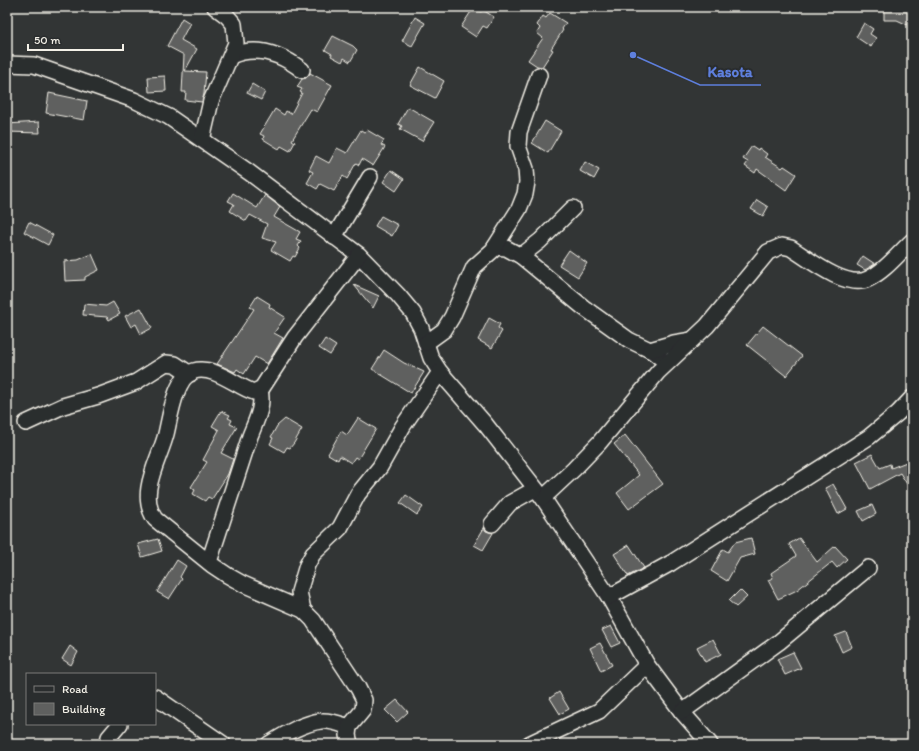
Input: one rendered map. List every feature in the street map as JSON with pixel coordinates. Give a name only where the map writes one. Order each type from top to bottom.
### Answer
[{"type":"street","points":[[202,140],[211,101],[236,43],[234,24],[215,7]]},
{"type":"street","points":[[231,56],[248,51],[275,54],[302,70]]},
{"type":"street","points":[[7,64],[34,65],[134,100],[170,117],[250,173],[359,255],[398,295],[413,313],[421,328],[431,358],[440,372],[486,425],[539,493],[609,597],[647,665],[682,712],[710,744]]},
{"type":"street","points":[[426,343],[444,330],[452,317],[474,267],[495,247],[519,209],[525,194],[527,182],[526,169],[518,146],[519,132],[539,75]]},
{"type":"street","points":[[334,237],[370,177]]},
{"type":"street","points":[[521,256],[540,241],[573,208]]},
{"type":"street","points":[[492,524],[510,503],[539,493],[599,443],[667,363],[707,326],[768,252],[782,246],[791,248],[839,277],[858,282],[878,274],[912,241]]},
{"type":"street","points":[[495,247],[506,248],[521,256],[560,290],[611,328],[629,340],[650,350],[667,363]]},
{"type":"street","points":[[350,744],[348,735],[349,727],[362,710],[364,700],[313,620],[303,610],[243,584],[209,562],[155,519],[151,513],[149,502],[151,477],[166,434],[171,406],[186,377],[197,371],[218,374],[248,390],[254,392],[260,390],[265,385],[295,337],[359,255]]},
{"type":"street","points":[[650,350],[674,343],[692,340]]},
{"type":"street","points":[[26,423],[63,406],[98,396],[136,382],[166,363],[175,364],[190,374]]},
{"type":"street","points":[[303,610],[299,592],[307,565],[313,554],[340,528],[358,494],[380,467],[403,426],[440,372]]},
{"type":"street","points":[[209,562],[250,436],[262,404],[260,390]]},
{"type":"street","points":[[609,597],[671,563],[869,437],[898,413],[912,398]]},
{"type":"street","points":[[682,712],[779,642],[868,568]]},
{"type":"street","points":[[529,744],[599,711],[647,665]]},
{"type":"street","points":[[156,698],[223,744]]},
{"type":"street","points":[[269,744],[287,734],[322,721],[349,727]]},
{"type":"street","points":[[107,744],[109,737],[119,725]]},
{"type":"building","points":[[474,7],[481,12],[483,10],[494,17],[487,28],[483,26],[476,37],[461,27]]},
{"type":"building","points":[[884,7],[906,7],[912,10],[912,27],[897,20],[884,20]]},
{"type":"building","points":[[550,13],[566,23],[551,49],[553,50],[542,67],[537,66],[528,60],[543,38],[537,33],[540,28],[537,25],[543,16],[546,18]]},
{"type":"building","points":[[415,17],[425,23],[412,46],[402,41]]},
{"type":"building","points":[[182,18],[190,23],[181,40],[197,49],[185,71],[206,72],[202,102],[185,100],[186,92],[182,92],[184,55],[167,46]]},
{"type":"building","points":[[864,23],[873,29],[870,34],[876,38],[871,47],[856,37]]},
{"type":"building","points":[[333,36],[353,46],[357,50],[350,62],[344,58],[342,62],[331,56],[332,54],[325,50]]},
{"type":"building","points":[[420,67],[444,81],[435,98],[410,85]]},
{"type":"building","points":[[310,73],[332,85],[317,112],[311,109],[292,140],[295,142],[290,151],[281,146],[279,149],[263,139],[264,136],[260,134],[275,109],[284,115],[286,111],[291,114],[302,93],[300,92],[302,89],[297,87],[302,79],[306,78]]},
{"type":"building","points":[[165,76],[166,91],[149,92],[148,77]]},
{"type":"building","points":[[252,84],[265,92],[261,100],[247,93]]},
{"type":"building","points":[[49,93],[87,101],[84,120],[46,113]]},
{"type":"building","points":[[408,107],[434,122],[422,141],[400,129],[402,126],[398,124]]},
{"type":"building","points":[[545,121],[561,131],[548,153],[532,143]]},
{"type":"building","points":[[39,122],[40,133],[7,132],[7,124]]},
{"type":"building","points":[[361,130],[364,132],[367,130],[384,140],[381,145],[385,147],[373,166],[362,159],[359,165],[356,163],[347,179],[343,176],[334,191],[320,184],[317,189],[307,183],[313,172],[309,170],[316,156],[329,163],[337,148],[347,153]]},
{"type":"building","points":[[752,146],[758,150],[759,148],[767,154],[765,157],[782,168],[784,166],[796,174],[786,190],[757,169],[755,173],[745,166],[748,162],[743,159]]},
{"type":"building","points":[[585,162],[599,170],[594,179],[580,171]]},
{"type":"building","points":[[391,170],[404,179],[396,191],[383,182]]},
{"type":"building","points":[[233,193],[257,208],[265,195],[280,207],[274,217],[300,232],[296,239],[301,241],[298,246],[300,248],[295,257],[293,256],[290,261],[271,250],[276,242],[262,238],[267,224],[250,215],[246,221],[230,211],[234,204],[228,201]]},
{"type":"building","points":[[757,200],[768,207],[763,216],[751,209]]},
{"type":"building","points":[[381,216],[398,225],[392,236],[375,226]]},
{"type":"building","points":[[29,222],[53,235],[48,245],[24,232]]},
{"type":"building","points":[[569,250],[587,263],[578,277],[559,265]]},
{"type":"building","points":[[92,254],[99,270],[85,277],[85,280],[65,281],[64,261],[78,260]]},
{"type":"building","points":[[863,256],[875,264],[865,270],[857,265]]},
{"type":"building","points":[[354,285],[379,296],[373,308]]},
{"type":"building","points":[[257,296],[270,304],[269,307],[285,317],[274,333],[283,338],[267,364],[255,357],[244,374],[237,369],[235,372],[217,364],[254,309],[250,307]]},
{"type":"building","points":[[113,302],[120,314],[109,320],[107,317],[83,315],[84,304],[106,306]]},
{"type":"building","points":[[141,308],[152,328],[141,334],[136,324],[131,327],[125,316]]},
{"type":"building","points":[[489,318],[500,324],[498,328],[502,331],[492,348],[478,340]]},
{"type":"building","points":[[763,326],[802,356],[786,376],[747,345]]},
{"type":"building","points":[[325,339],[336,346],[330,355],[319,348]]},
{"type":"building","points":[[384,350],[404,363],[424,372],[411,393],[372,369]]},
{"type":"building","points":[[221,411],[230,415],[228,418],[232,420],[230,424],[237,427],[221,453],[233,459],[228,474],[212,499],[208,497],[205,501],[193,494],[195,490],[191,487],[207,462],[203,460],[219,430],[212,426]]},
{"type":"building","points":[[358,418],[376,429],[358,459],[355,457],[351,463],[340,456],[338,460],[328,454],[341,431],[347,435]]},
{"type":"building","points":[[285,419],[302,429],[294,443],[290,448],[287,447],[284,452],[270,444],[273,438],[271,437],[277,426]]},
{"type":"building","points":[[625,435],[663,484],[629,509],[617,493],[639,475],[614,444]]},
{"type":"building","points":[[872,454],[880,468],[890,464],[891,468],[909,461],[912,467],[908,469],[912,478],[912,492],[900,473],[870,489],[856,462]]},
{"type":"building","points":[[833,484],[847,509],[838,514],[825,488]]},
{"type":"building","points":[[406,495],[423,507],[417,515],[400,503]]},
{"type":"building","points":[[872,505],[876,514],[863,521],[858,511]]},
{"type":"building","points":[[484,528],[486,531],[493,533],[483,550],[474,545]]},
{"type":"building","points":[[751,538],[755,554],[740,558],[727,581],[711,571],[723,549],[728,552],[735,542]]},
{"type":"building","points":[[799,538],[817,562],[835,546],[847,559],[837,568],[832,562],[797,590],[778,599],[768,580],[773,578],[771,573],[796,556],[789,544]]},
{"type":"building","points":[[158,539],[162,551],[142,557],[138,544]]},
{"type":"building","points":[[629,545],[644,568],[628,576],[614,554]]},
{"type":"building","points":[[177,560],[186,566],[180,577],[182,579],[169,599],[157,592]]},
{"type":"building","points":[[740,590],[747,597],[736,607],[729,601]]},
{"type":"building","points":[[611,626],[620,643],[611,647],[602,630]]},
{"type":"building","points":[[846,632],[852,647],[842,652],[835,636]]},
{"type":"building","points":[[713,639],[721,654],[705,662],[697,647]]},
{"type":"building","points":[[600,643],[612,665],[601,671],[590,648]]},
{"type":"building","points":[[70,646],[78,652],[71,665],[62,659]]},
{"type":"building","points":[[793,652],[801,668],[785,675],[777,659]]},
{"type":"building","points":[[559,692],[569,709],[560,714],[550,698]]},
{"type":"building","points":[[397,700],[408,712],[397,722],[385,710]]},
{"type":"place","name":"Kasota","points":[[633,55]]}]
